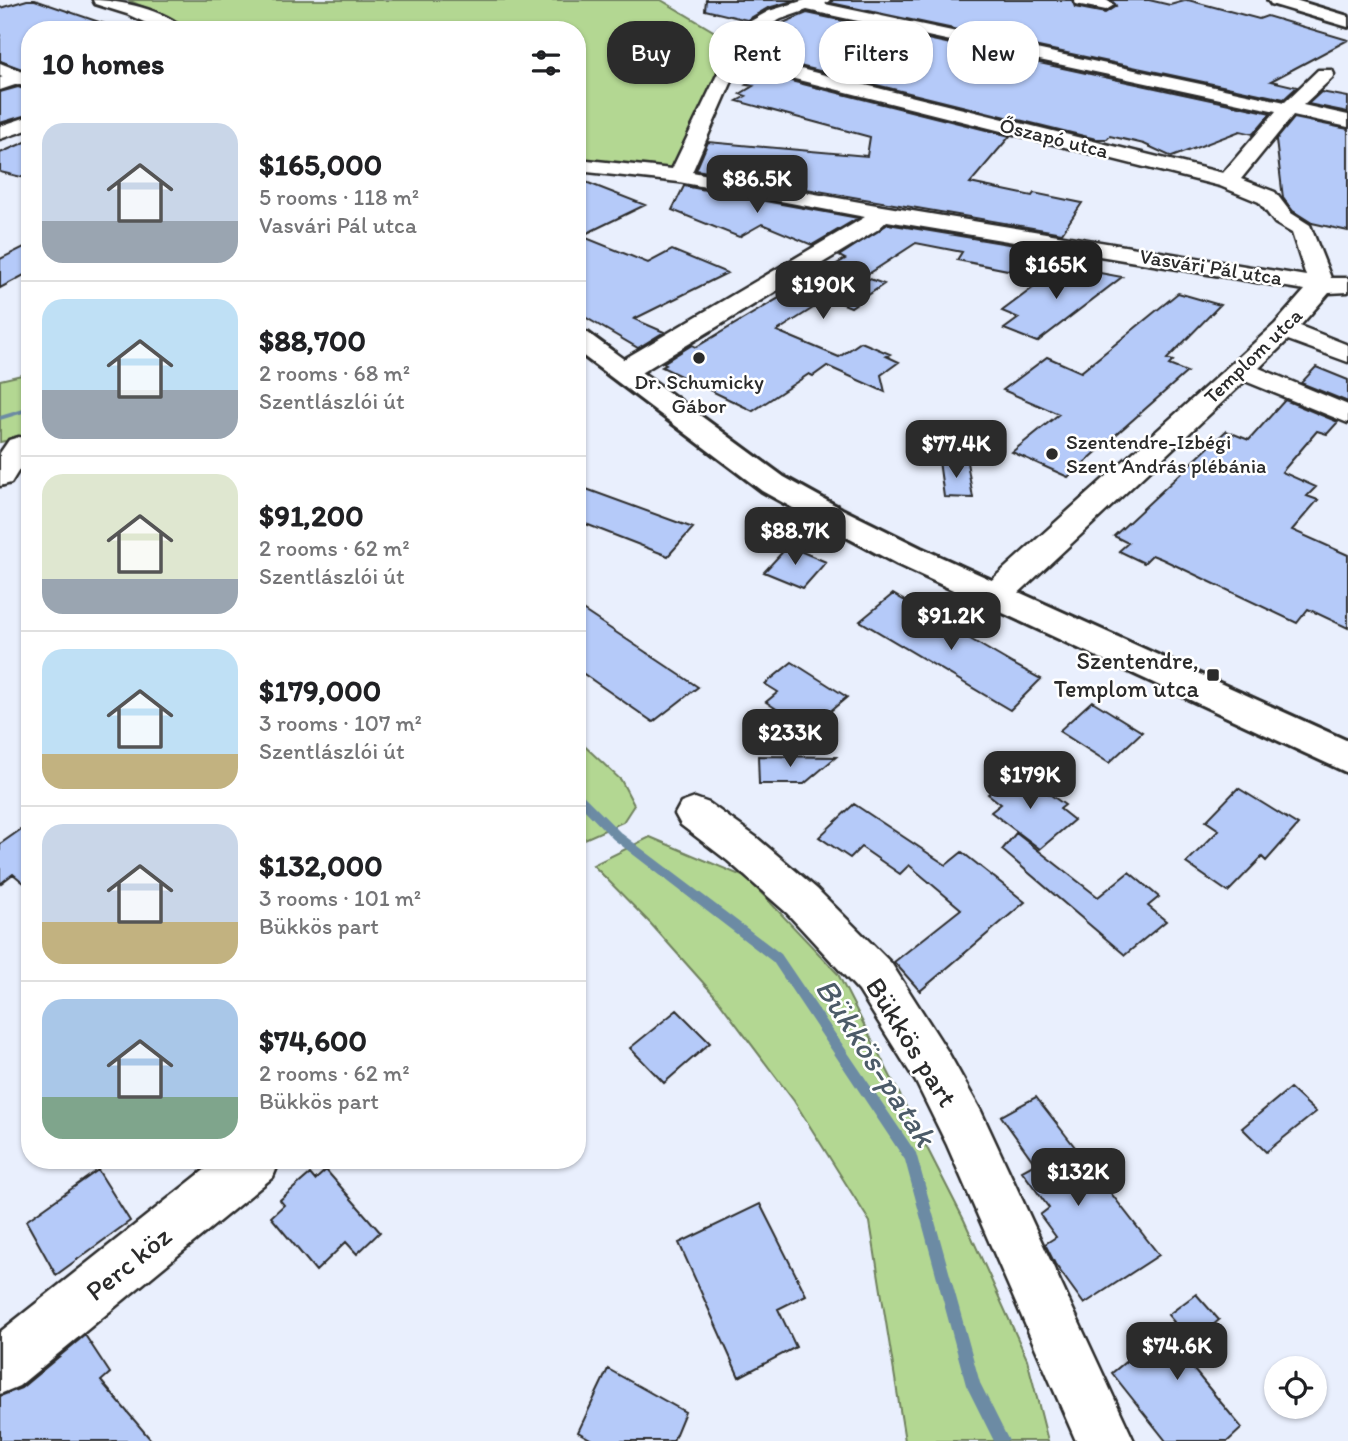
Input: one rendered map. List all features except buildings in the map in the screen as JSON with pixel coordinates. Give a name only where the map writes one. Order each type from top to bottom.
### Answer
[{"type":"main road","points":[[1277,0],[1348,22]]},
{"type":"main road","points":[[586,345],[773,484],[909,555],[1348,758]]},
{"type":"street","points":[[101,0],[157,21]]},
{"type":"street","points":[[1082,0],[1106,5]]},
{"type":"street","points":[[764,21],[813,3],[1348,121]]},
{"type":"street","points":[[1228,181],[1289,108],[1325,74]]},
{"type":"street","name":"Őszapó utca","points":[[805,76],[1228,181],[1267,197],[1283,218],[1302,230],[1335,285]]},
{"type":"street","points":[[679,176],[721,84]]},
{"type":"street","points":[[0,134],[21,126]]},
{"type":"street","name":"Vasvári Pál utca","points":[[586,166],[679,176],[882,213],[1335,285]]},
{"type":"street","points":[[624,371],[869,225],[882,213]]},
{"type":"street","name":"Templom utca","points":[[997,594],[1335,285]]},
{"type":"street","points":[[1284,329],[1348,354]]},
{"type":"street","points":[[1241,370],[1348,415]]},
{"type":"street","points":[[0,477],[19,446]]},
{"type":"street","name":"Bükkös part","points":[[695,814],[742,849],[802,901],[875,977],[932,1067],[964,1128],[1106,1441]]},
{"type":"street","name":"Perc köz","points":[[0,1367],[246,1169]]},
{"type":"green space","points":[[128,0],[661,0],[709,29],[709,84],[711,84],[674,170],[586,160],[586,21],[174,21]]},
{"type":"green space","points":[[21,375],[21,438],[0,442],[0,380]]},
{"type":"green space","points":[[586,747],[621,780],[634,805],[623,822],[586,838]]},
{"type":"green space","points":[[650,837],[747,878],[838,974],[964,1220],[1027,1359],[1048,1441],[905,1441],[870,1222],[794,1101],[715,996],[651,924],[593,865]]},
{"type":"waterway","name":"Bükkös-patak","points":[[0,418],[21,412]]},
{"type":"waterway","name":"Bükkös-patak","points":[[586,805],[617,836],[777,958],[911,1157],[973,1385],[1002,1441]]},
{"type":"place","name":"Dr. Schumicky Gábor","points":[[699,358]]},
{"type":"place","name":"Szentendre-Izbégi Szent András plébánia","points":[[1052,454]]},
{"type":"place","name":"Szentendre, Templom utca","points":[[1213,675]]}]
